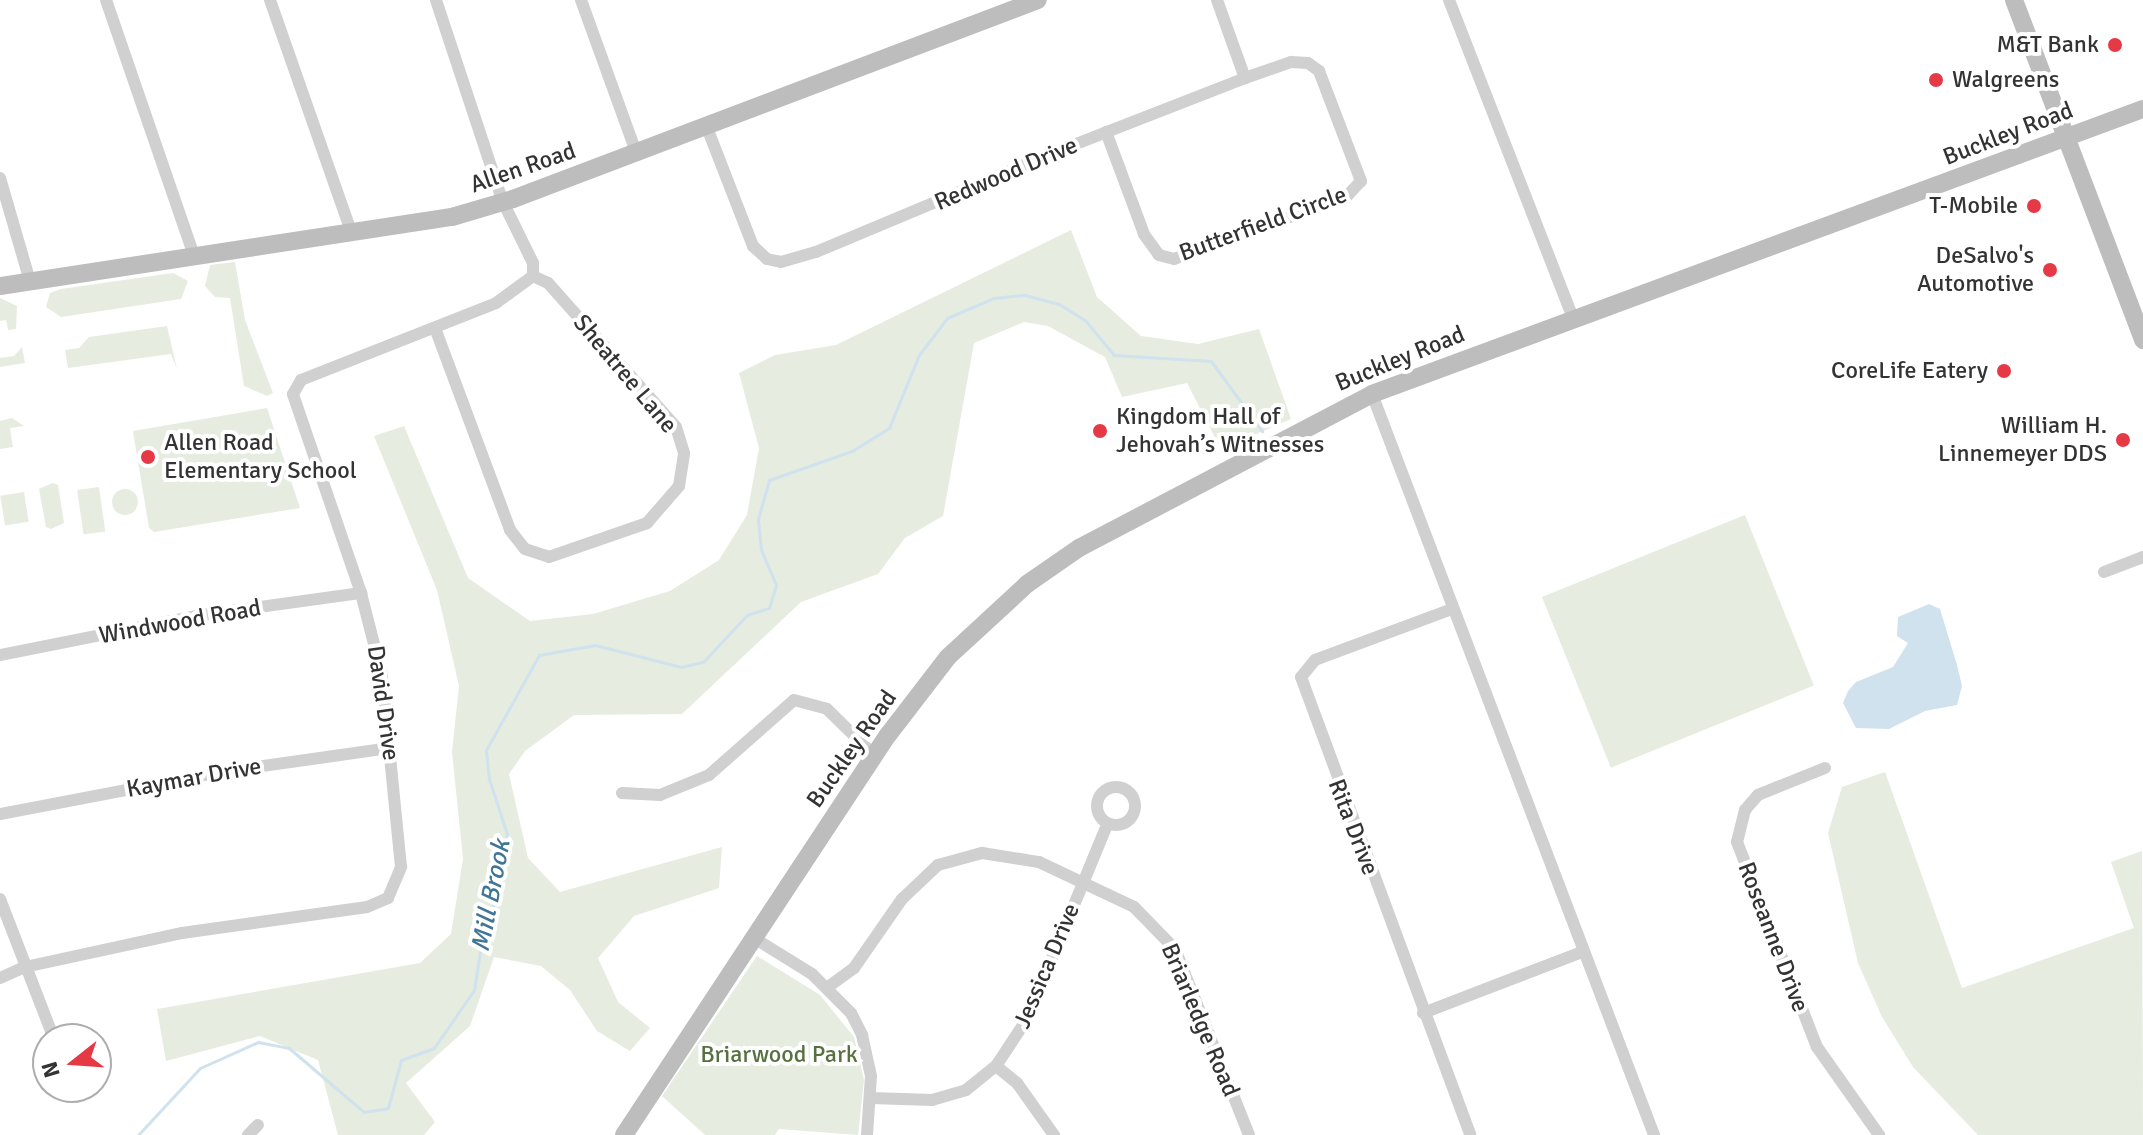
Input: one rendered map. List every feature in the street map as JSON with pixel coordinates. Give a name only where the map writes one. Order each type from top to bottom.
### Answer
[{"type":"street","points":[[106,0],[195,258]]},
{"type":"street","points":[[270,0],[352,234]]},
{"type":"street","points":[[436,0],[503,202],[533,263],[533,276]]},
{"type":"street","points":[[581,0],[636,152]]},
{"type":"street","name":"Allen Road","points":[[0,286],[452,217],[503,202],[636,152],[1014,4],[1038,0]]},
{"type":"street","points":[[1217,0],[1245,78]]},
{"type":"street","points":[[1449,0],[1573,318]]},
{"type":"street","points":[[2014,0],[2069,138],[2143,340]]},
{"type":"street","name":"Butterfield Circle","points":[[1106,132],[1144,234],[1161,257],[1188,256],[1358,188],[1359,171],[1319,71],[1308,63],[1291,62],[1245,78]]},
{"type":"street","name":"Redwood Drive","points":[[706,125],[753,246],[767,259],[781,262],[816,252],[1245,78]]},
{"type":"street","name":"Buckley Road","points":[[624,1135],[874,755],[948,657],[1027,584],[1105,534],[1372,394],[2143,109]]},
{"type":"street","points":[[0,178],[30,281]]},
{"type":"street","name":"Sheatree Lane","points":[[435,328],[510,530],[525,549],[549,557],[647,523],[679,486],[684,453],[676,427],[548,283],[533,276]]},
{"type":"street","name":"David Drive","points":[[0,978],[25,967],[182,933],[367,907],[388,898],[401,867],[382,675],[361,593],[293,406],[294,387],[496,303],[533,276]]},
{"type":"street","points":[[1372,394],[1654,1135]]},
{"type":"street","points":[[2104,572],[2143,557]]},
{"type":"street","name":"Windwood Road","points":[[0,655],[202,615],[361,593]]},
{"type":"street","name":"Rita Drive","points":[[1452,609],[1315,660],[1301,677],[1470,1135]]},
{"type":"street","points":[[622,793],[660,795],[709,775],[794,700],[827,709],[874,755]]},
{"type":"street","name":"Kaymar Drive","points":[[0,814],[221,772],[390,748]]},
{"type":"street","name":"Roseanne Drive","points":[[1825,768],[1758,795],[1745,810],[1737,842],[1817,1047],[1879,1135]]},
{"type":"street","name":"Jessica Drive","points":[[871,1098],[932,1100],[966,1090],[996,1066],[1027,1019],[1107,825]]},
{"type":"street","name":"Briarledge Road","points":[[828,987],[854,968],[902,899],[938,865],[982,853],[1012,856],[1134,907],[1175,949],[1249,1135]]},
{"type":"street","points":[[0,899],[48,1023]]},
{"type":"street","points":[[754,938],[828,987],[862,1035],[871,1098],[867,1135]]},
{"type":"street","points":[[1423,1013],[1582,952]]},
{"type":"street","points":[[996,1066],[1017,1083],[1054,1135]]},
{"type":"street","points":[[248,1135],[258,1125]]},
{"type":"green space","points":[[1071,230],[1097,297],[1141,336],[1198,344],[1259,329],[1291,419],[1221,449],[1187,383],[1122,397],[1105,357],[1048,326],[1024,322],[974,343],[943,516],[905,538],[878,574],[801,602],[682,714],[574,715],[525,751],[509,774],[528,858],[560,892],[722,847],[719,888],[634,916],[598,958],[618,1002],[650,1028],[630,1051],[597,1031],[570,990],[541,966],[494,957],[470,1026],[406,1083],[435,1122],[424,1135],[338,1135],[318,1060],[260,1036],[166,1061],[157,1009],[420,963],[451,934],[463,859],[452,752],[459,686],[437,590],[374,436],[404,426],[468,578],[530,621],[593,614],[670,591],[719,560],[747,515],[759,448],[739,373],[775,355],[836,345]]},
{"type":"green space","points":[[235,262],[245,320],[273,393],[267,396],[244,386],[230,298],[215,297],[205,286],[210,265]]},
{"type":"green space","points":[[173,273],[188,281],[181,299],[61,317],[46,307],[50,293],[61,289]]},
{"type":"green space","points":[[0,298],[17,306],[16,329],[8,330],[6,320],[0,321]]},
{"type":"green space","points":[[167,326],[177,369],[171,354],[68,368],[65,350],[79,348],[89,337]]},
{"type":"green space","points":[[22,347],[25,363],[0,367],[0,358],[14,356]]},
{"type":"green space","points":[[267,408],[300,508],[154,532],[149,528],[133,431]]},
{"type":"green space","points":[[12,418],[24,426],[10,428],[13,447],[0,449],[0,421]]},
{"type":"green space","points":[[53,483],[58,485],[64,523],[51,529],[46,527],[39,489]]},
{"type":"green space","points":[[99,487],[105,532],[83,535],[77,490]]},
{"type":"green space","points":[[125,489],[134,493],[138,502],[134,511],[125,515],[116,511],[112,502],[116,493]]},
{"type":"green space","points":[[24,492],[29,522],[5,525],[0,496]]},
{"type":"green space","points":[[1745,515],[1814,686],[1611,768],[1542,597]]},
{"type":"green space","points":[[1885,772],[1962,988],[2134,928],[2111,862],[2142,851],[2143,1135],[1978,1135],[1913,1067],[1882,1017],[1858,963],[1828,833],[1842,787]]},
{"type":"green space","name":"Briarwood Park","points":[[757,956],[820,995],[854,1037],[864,1080],[858,1135],[779,1129],[775,1135],[705,1135],[662,1096]]},
{"type":"water","points":[[1929,604],[1940,609],[1957,665],[1962,686],[1957,705],[1925,711],[1889,729],[1856,728],[1843,703],[1848,691],[1856,682],[1893,667],[1908,643],[1897,636],[1898,617]]},
{"type":"waterway","name":"Mill Brook","points":[[138,1135],[200,1068],[258,1042],[289,1048],[364,1112],[388,1108],[401,1060],[434,1048],[474,990],[484,926],[493,908],[493,877],[507,834],[489,779],[486,750],[539,655],[595,645],[681,667],[703,662],[747,615],[769,608],[776,585],[761,549],[758,519],[769,480],[852,451],[889,428],[919,355],[947,318],[994,298],[1025,295],[1059,304],[1085,320],[1114,355],[1211,361],[1262,431]]},
{"type":"place","name":"M&T Bank","points":[[2115,45]]},
{"type":"place","name":"Walgreens","points":[[1936,80]]},
{"type":"place","name":"T-Mobile","points":[[2034,206]]},
{"type":"place","name":"DeSalvo's Automotive","points":[[2050,270]]},
{"type":"place","name":"CoreLife Eatery","points":[[2004,371]]},
{"type":"place","name":"Kingdom Hall of Jehovah’s Witnesses","points":[[1100,431]]},
{"type":"place","name":"William H. Linnemeyer DDS","points":[[2123,440]]},
{"type":"place","name":"Allen Road Elementary School","points":[[148,457]]}]
